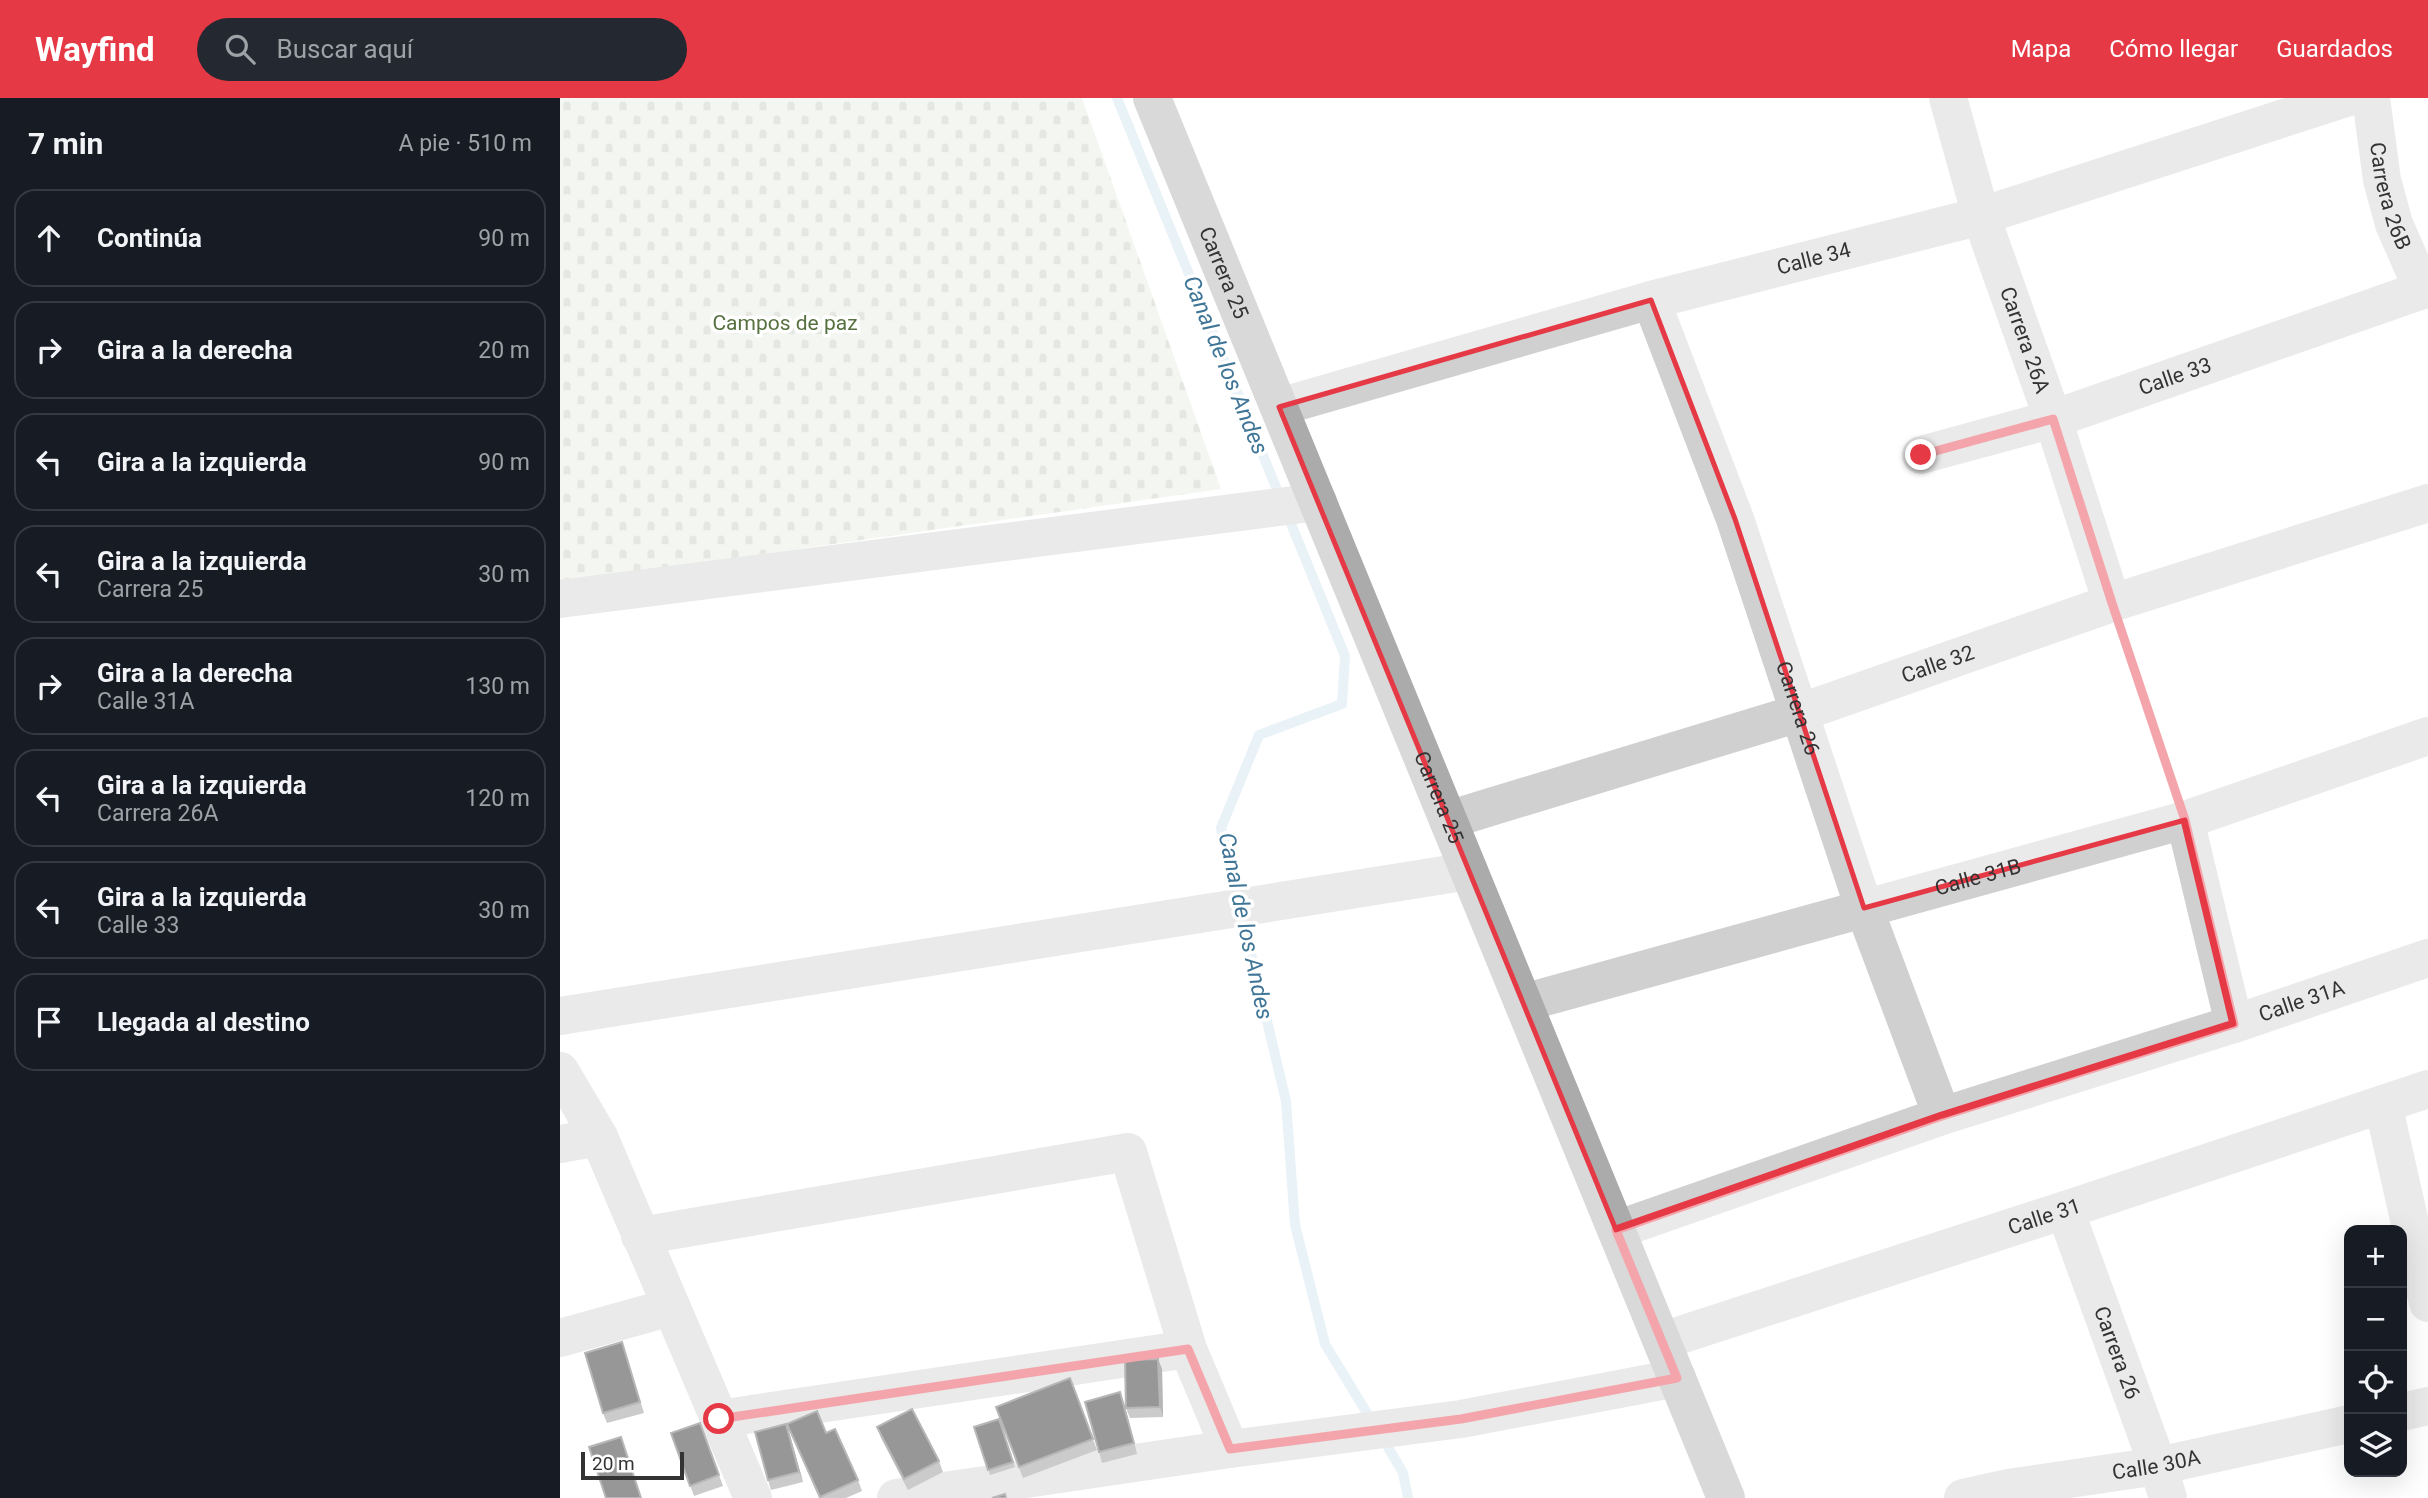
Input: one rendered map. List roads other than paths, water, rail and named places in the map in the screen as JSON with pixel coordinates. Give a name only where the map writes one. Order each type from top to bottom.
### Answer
[{"type":"main road","name":"Carrera 25","points":[[1152,98],[1726,1498]]},
{"type":"street","name":"Carrera 26A","points":[[1948,98],[1981,216],[2053,419],[2112,603]]},
{"type":"street","name":"Calle 34","points":[[1279,407],[1651,300],[1981,216],[2346,98]]},
{"type":"street","name":"Carrera 26B","points":[[2371,98],[2385,191],[2394,223],[2425,289]]},
{"type":"street","name":"Calle 33","points":[[1921,455],[2053,419],[2425,289]]},
{"type":"street","name":"Carrera 26","points":[[1651,300],[1735,520],[1864,908],[1942,1116]]},
{"type":"street","points":[[560,599],[1318,502]]},
{"type":"street","name":"Calle 32","points":[[1448,820],[1799,713],[2112,603],[2428,503]]},
{"type":"street","name":"Calle 31B","points":[[1523,1003],[2185,820],[2428,736]]},
{"type":"street","points":[[2185,820],[2234,1024]]},
{"type":"street","points":[[560,1016],[1469,871]]},
{"type":"street","name":"Calle 31A","points":[[1616,1230],[1942,1116],[2234,1024],[2428,958]]},
{"type":"street","points":[[560,1071],[599,1137],[753,1498]]},
{"type":"street","name":"Calle 31","points":[[1661,1340],[2428,1089]]},
{"type":"street","points":[[2383,1104],[2428,1303]]},
{"type":"street","points":[[560,1144],[599,1137]]},
{"type":"street","points":[[640,1236],[1128,1152],[1188,1349],[1230,1449]]},
{"type":"street","name":"Carrera 26","points":[[2065,1210],[2163,1482]]},
{"type":"street","points":[[560,1338],[671,1307]]},
{"type":"street","points":[[719,1419],[1188,1349]]},
{"type":"street","points":[[896,1498],[1230,1449],[1461,1419],[1677,1378]]},
{"type":"street","points":[[2407,1411],[2428,1406]]},
{"type":"street","name":"Calle 30A","points":[[1963,1498],[2008,1488],[2163,1482],[2344,1426]]},
{"type":"waterway","name":"Canal de los Andes","points":[[1117,98],[1345,656],[1342,704],[1259,735],[1221,828],[1286,1101],[1295,1225],[1325,1344],[1373,1423]]},
{"type":"waterway","name":"Canal de los Andes","points":[[1382,1437],[1403,1473],[1408,1498]]},
{"type":"park label","name":"Campos de paz","points":[[785,323]]}]
